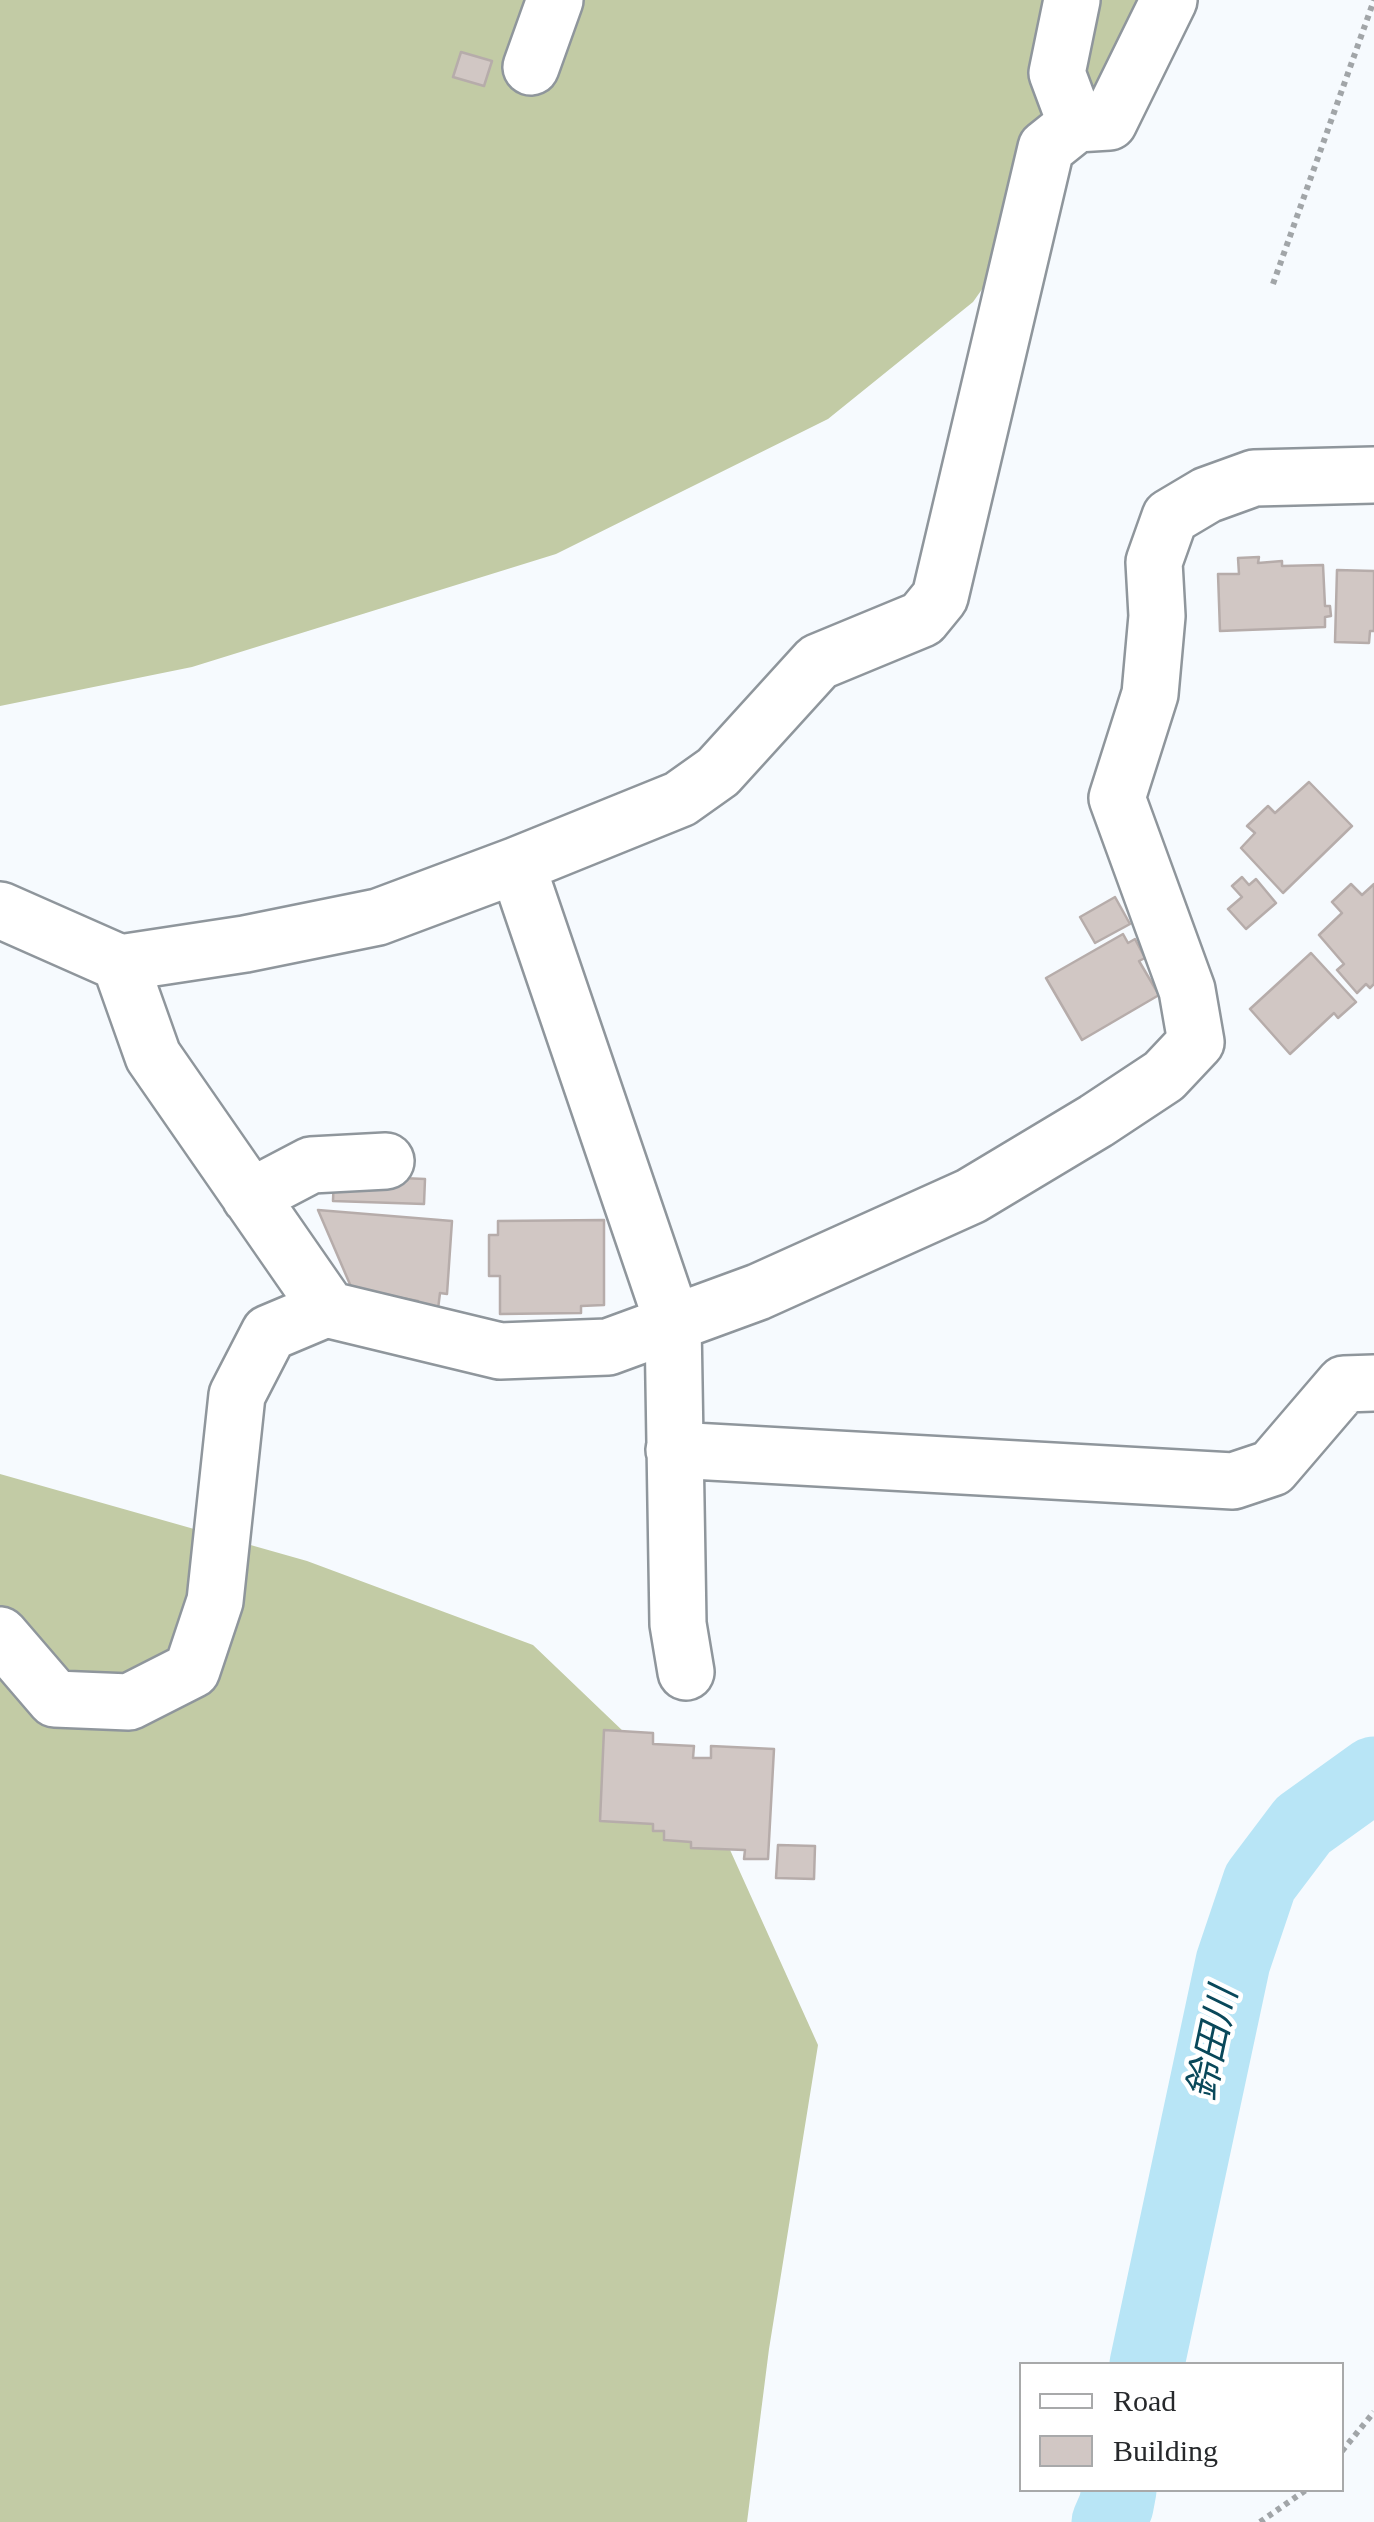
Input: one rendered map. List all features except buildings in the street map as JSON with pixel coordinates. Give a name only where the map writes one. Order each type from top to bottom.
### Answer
[{"type":"street","points":[[531,67],[554,0]]},
{"type":"street","points":[[1072,0],[1057,72],[1076,124]]},
{"type":"street","points":[[0,910],[120,963],[244,944],[378,917],[680,798],[718,772],[818,662],[922,618],[940,596],[1046,148],[1076,124],[1109,122],[1169,0]]},
{"type":"street","points":[[0,1635],[55,1699],[128,1702],[192,1670],[215,1601],[237,1395],[268,1333],[328,1310],[500,1351],[608,1347],[758,1292],[971,1196],[1164,1076],[1196,1042],[1187,990],[1117,798],[1150,694],[1156,616],[1154,562],[1170,517],[1207,494],[1254,478],[1374,476]]},
{"type":"street","points":[[517,865],[673,1322],[678,1624],[686,1672]]},
{"type":"street","points":[[120,963],[153,1056],[328,1310]]},
{"type":"street","points":[[250,1197],[312,1165],[386,1161]]},
{"type":"street","points":[[674,1450],[1234,1481],[1272,1468],[1344,1384],[1374,1384]]},
{"type":"path","points":[[1273,284],[1374,0]]},
{"type":"path","points":[[1344,2449],[1374,2412]]},
{"type":"path","points":[[1260,2522],[1303,2492]]},
{"type":"green space","points":[[0,0],[1140,0],[1068,168],[973,302],[828,419],[556,554],[192,667],[0,706]]},
{"type":"green space","points":[[0,1474],[307,1561],[533,1645],[717,1821],[818,2045],[769,2349],[747,2522],[0,2522]]},
{"type":"waterway","name":"鈴田川","points":[[1147,2362],[1233,1962],[1260,1882],[1303,1825],[1374,1774]]},
{"type":"waterway","name":"鈴田川","points":[[1109,2522],[1119,2492]]}]
